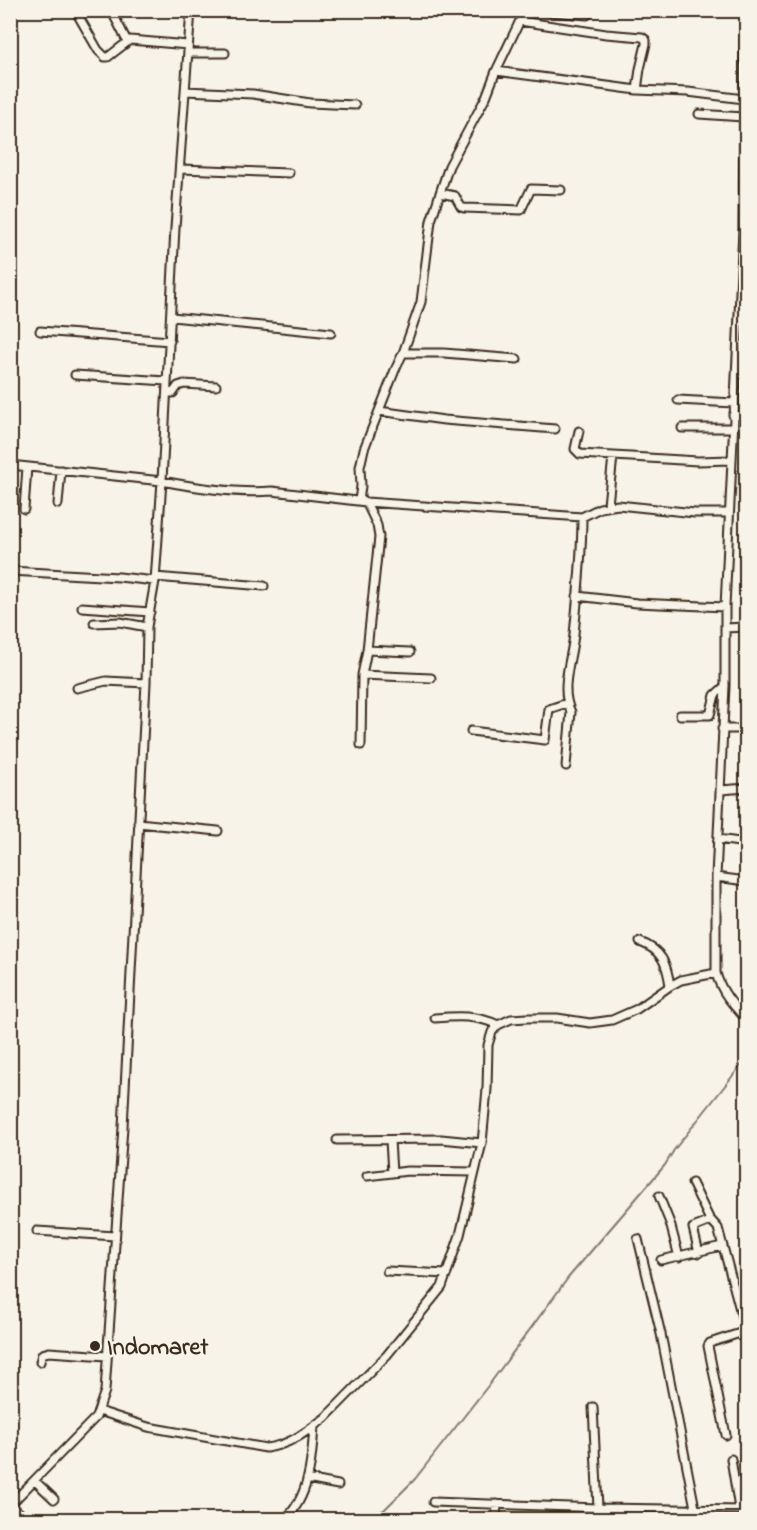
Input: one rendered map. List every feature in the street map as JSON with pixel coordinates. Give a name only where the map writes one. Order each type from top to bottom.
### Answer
[{"type":"street","points":[[75,10],[102,55],[108,57],[127,41],[188,45]]},
{"type":"street","points":[[111,10],[127,41]]},
{"type":"street","points":[[27,1520],[11,1505],[96,1417],[105,1391],[146,683],[147,627],[155,579],[162,481],[175,228],[191,10]]},
{"type":"street","points":[[361,745],[362,675],[367,650],[379,537],[377,525],[362,501],[361,461],[421,302],[431,221],[449,166],[486,97],[496,70],[527,10],[587,15]]},
{"type":"street","points":[[745,10],[743,271],[732,428],[725,607],[725,686],[716,877],[716,973],[719,985],[747,1019]]},
{"type":"street","points":[[520,21],[606,34],[642,36],[646,44],[637,90]]},
{"type":"street","points":[[188,53],[225,53]]},
{"type":"street","points":[[496,70],[637,90],[688,92],[744,99]]},
{"type":"street","points":[[185,91],[253,94],[310,103],[356,105]]},
{"type":"street","points":[[699,114],[743,117]]},
{"type":"street","points":[[181,169],[289,173]]},
{"type":"street","points":[[440,193],[455,196],[464,208],[521,210],[531,189],[561,190]]},
{"type":"street","points":[[172,317],[331,333]]},
{"type":"street","points":[[39,331],[170,341]]},
{"type":"street","points":[[403,353],[444,353],[517,359]]},
{"type":"street","points":[[75,375],[166,381]]},
{"type":"street","points":[[167,392],[173,393],[179,385],[184,384],[216,386]]},
{"type":"street","points":[[678,400],[734,403]]},
{"type":"street","points":[[380,411],[465,422],[555,429]]},
{"type":"street","points":[[733,416],[747,416]]},
{"type":"street","points":[[682,428],[732,428]]},
{"type":"street","points":[[579,431],[575,446],[576,452],[580,454],[698,461],[731,460]]},
{"type":"street","points":[[608,505],[613,456]]},
{"type":"street","points":[[10,465],[162,481],[186,486],[582,517],[608,505],[695,513],[729,513]]},
{"type":"street","points":[[24,509],[27,467]]},
{"type":"street","points":[[58,504],[61,470]]},
{"type":"street","points":[[566,766],[571,712],[567,703],[567,676],[574,637],[582,546],[582,517]]},
{"type":"street","points":[[10,571],[264,586]]},
{"type":"street","points":[[577,596],[637,603],[725,607]]},
{"type":"street","points":[[82,607],[150,612]]},
{"type":"street","points":[[94,623],[120,622],[147,627]]},
{"type":"street","points":[[725,628],[747,627]]},
{"type":"street","points":[[367,650],[410,652]]},
{"type":"street","points":[[362,675],[431,678]]},
{"type":"street","points":[[77,688],[106,681],[146,683]]},
{"type":"street","points":[[680,715],[710,715],[715,695],[725,686]]},
{"type":"street","points":[[471,731],[545,740],[549,709],[567,703]]},
{"type":"street","points":[[722,729],[747,729]]},
{"type":"street","points":[[721,790],[747,788]]},
{"type":"street","points":[[138,824],[218,831]]},
{"type":"street","points":[[718,839],[747,843]]},
{"type":"street","points":[[716,877],[747,880]]},
{"type":"street","points":[[640,942],[660,954],[668,973],[670,986]]},
{"type":"street","points":[[99,1411],[148,1427],[266,1448],[284,1446],[314,1426],[325,1418],[387,1355],[438,1294],[460,1235],[482,1143],[488,1089],[488,1045],[492,1032],[498,1025],[511,1019],[527,1018],[557,1018],[590,1023],[612,1020],[637,1009],[670,986],[688,978],[716,973]]},
{"type":"street","points":[[435,1018],[466,1016],[485,1019],[498,1025]]},
{"type":"street","points":[[337,1140],[441,1139],[482,1143]]},
{"type":"street","points":[[390,1140],[392,1173]]},
{"type":"street","points":[[367,1176],[407,1171],[475,1172]]},
{"type":"street","points":[[692,1183],[709,1218],[718,1228],[746,1331],[710,1343],[708,1346],[726,1435]]},
{"type":"street","points":[[659,1196],[670,1223],[679,1257]]},
{"type":"street","points":[[699,1253],[693,1228],[708,1222],[709,1218]]},
{"type":"street","points":[[37,1231],[115,1236]]},
{"type":"street","points":[[638,1239],[661,1334],[695,1508]]},
{"type":"street","points":[[660,1260],[722,1246]]},
{"type":"street","points":[[387,1271],[447,1274]]},
{"type":"street","points":[[40,1362],[42,1354],[48,1352],[107,1356]]},
{"type":"street","points":[[593,1407],[598,1508],[594,1520]]},
{"type":"street","points":[[284,1520],[293,1512],[306,1479],[312,1452],[314,1426]]},
{"type":"street","points":[[731,1460],[739,1509],[734,1520]]},
{"type":"street","points":[[306,1479],[338,1485]]},
{"type":"street","points":[[36,1481],[54,1498]]},
{"type":"street","points":[[433,1502],[650,1510],[739,1509]]},
{"type":"street","points":[[496,1520],[497,1504]]},
{"type":"waterway","points":[[364,1520],[384,1510],[415,1479],[568,1278],[665,1165],[674,1150],[746,1059]]},
{"type":"place","name":"Indomaret","points":[[95,1346]]}]
